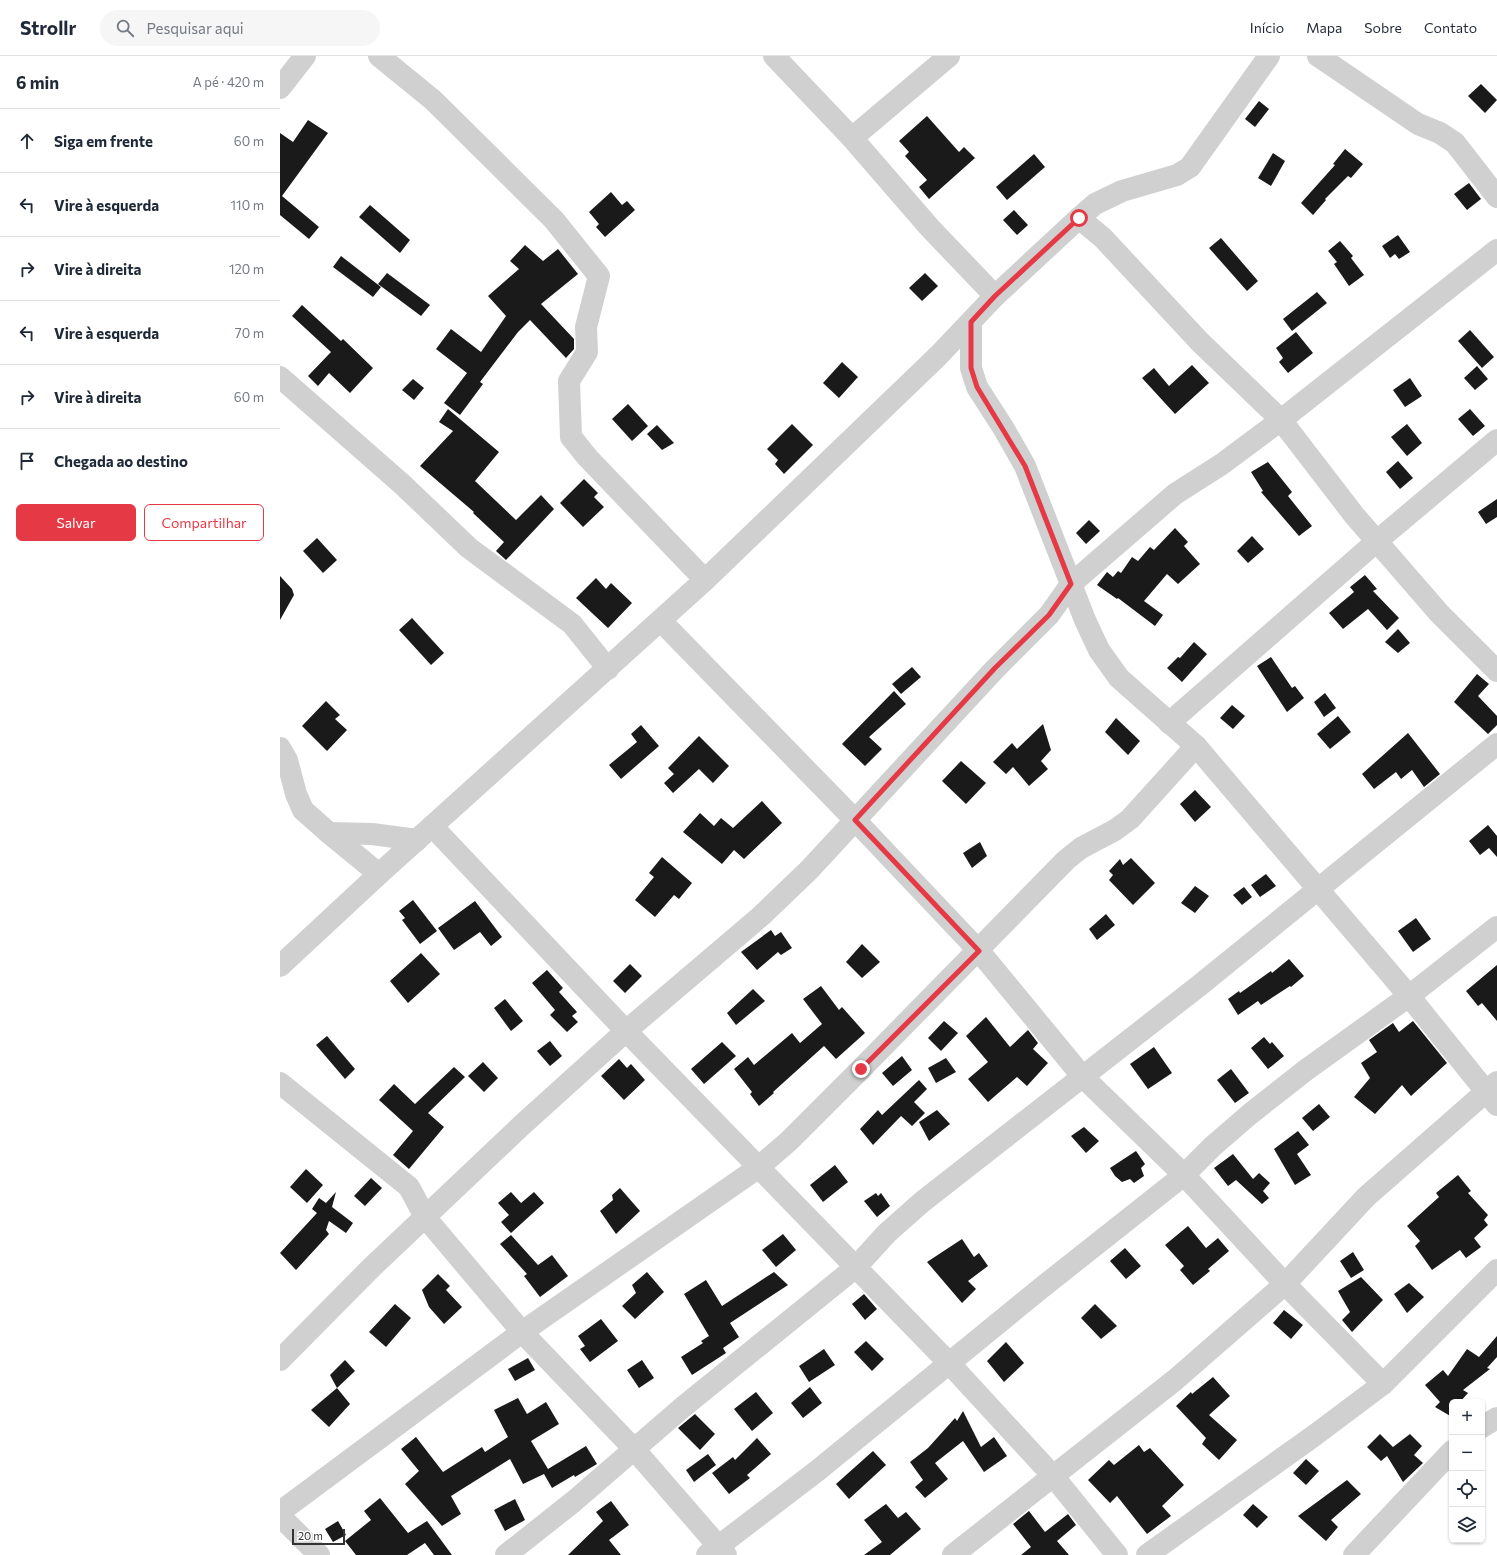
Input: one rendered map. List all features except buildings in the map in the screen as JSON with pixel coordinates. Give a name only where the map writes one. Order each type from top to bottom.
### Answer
[{"type":"street","points":[[280,88],[305,56]]},
{"type":"street","points":[[379,56],[433,100],[554,220],[599,276],[586,327],[587,352],[569,381],[571,437],[619,492],[705,580]]},
{"type":"street","points":[[774,56],[852,138],[930,228],[995,296]]},
{"type":"street","points":[[852,138],[949,56]]},
{"type":"street","points":[[280,966],[379,874],[705,580],[971,322],[995,296],[1079,218],[1095,204],[1122,191],[1177,175],[1190,167],[1269,56]]},
{"type":"street","points":[[1318,56],[1418,124],[1440,133],[1455,143],[1497,197]]},
{"type":"street","points":[[1079,218],[1103,238],[1200,342],[1281,420],[1354,515],[1377,542],[1438,613],[1497,672]]},
{"type":"street","points":[[280,1360],[371,1268],[522,1125],[626,1031],[761,916],[809,870],[995,668],[1049,615],[1071,584],[1175,494],[1222,464],[1281,420],[1497,250]]},
{"type":"street","points":[[953,1555],[1054,1477],[1175,1380],[1286,1284],[1366,1197],[1493,1093],[1196,746],[1119,678],[1099,650],[1071,584],[1025,466],[977,387],[971,368],[971,322]]},
{"type":"street","points":[[280,377],[403,485],[469,548],[572,624],[608,669]]},
{"type":"street","points":[[1170,723],[1377,542],[1497,440]]},
{"type":"street","points":[[661,621],[855,820],[979,951],[1082,1076],[1184,1175],[1286,1284],[1383,1384]]},
{"type":"street","points":[[506,1555],[573,1502],[683,1407],[856,1267],[887,1233],[922,1202],[1200,985],[1497,744]]},
{"type":"street","points":[[280,1512],[522,1332],[759,1166],[794,1135],[979,951],[1066,860],[1081,848],[1115,830],[1130,819],[1196,746]]},
{"type":"street","points":[[280,748],[287,760],[299,803],[303,810],[379,874]]},
{"type":"street","points":[[329,833],[425,834],[626,1031],[949,1363],[1054,1477],[1117,1555]]},
{"type":"street","points":[[280,1083],[409,1187],[425,1217],[522,1332],[634,1449],[717,1552],[949,1363],[1184,1175],[1213,1146],[1250,1114],[1306,1070],[1409,996],[1497,927]]},
{"type":"street","points":[[1147,1555],[1315,1436],[1383,1384],[1497,1270]]},
{"type":"street","points":[[1485,1425],[1497,1418]]},
{"type":"street","points":[[1354,1555],[1449,1454]]},
{"type":"street","points":[[280,1516],[318,1555]]},
{"type":"route","points":[[861,1069],[979,951],[855,820],[995,668],[1049,615],[1071,584],[1025,466],[1004,429],[977,387],[971,368],[971,322],[995,296],[1079,218]]}]
